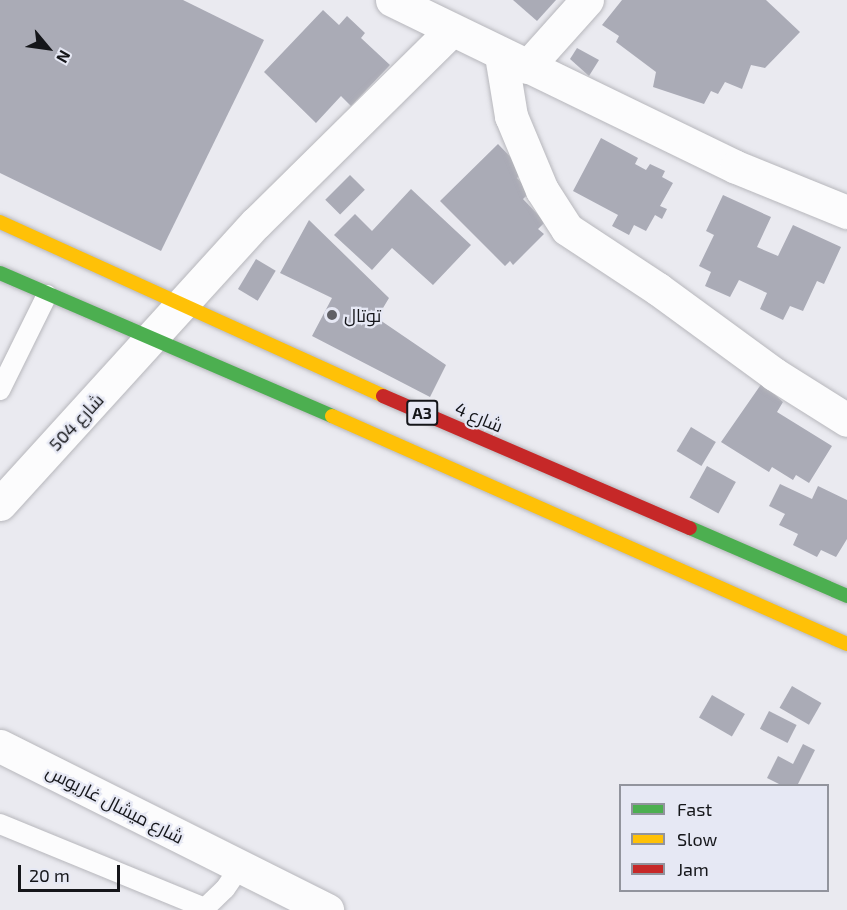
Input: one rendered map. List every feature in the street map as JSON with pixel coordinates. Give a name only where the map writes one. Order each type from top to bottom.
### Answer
[{"type":"highway","name":"شارع 4","points":[[0,222],[181,305],[847,596]]},
{"type":"highway","name":"A3","points":[[0,273],[375,434],[847,644]]},
{"type":"street","points":[[392,0],[451,31],[736,167],[847,212]]},
{"type":"street","points":[[514,61],[587,0]]},
{"type":"street","name":"شارع 504","points":[[0,504],[303,175],[451,31]]},
{"type":"street","points":[[514,61],[514,126],[551,210],[567,228],[658,289],[774,374],[847,420]]},
{"type":"street","name":"شارع ميشال غاريوس","points":[[0,746],[327,910]]},
{"type":"lane","points":[[0,390],[47,295]]},
{"type":"lane","points":[[0,824],[204,909],[225,889],[240,867]]},
{"type":"building","points":[[0,0],[183,0],[264,40],[161,251],[0,173]]},
{"type":"building","points":[[513,0],[556,0],[537,21]]},
{"type":"building","points":[[622,0],[766,0],[800,32],[765,68],[751,65],[742,89],[725,82],[718,94],[711,91],[704,104],[653,87],[656,72],[616,42],[619,36],[602,25]]},
{"type":"building","points":[[323,10],[339,25],[347,16],[365,33],[361,38],[390,65],[351,106],[341,96],[316,123],[264,72]]},
{"type":"building","points":[[577,48],[599,60],[589,76],[570,59]]},
{"type":"building","points":[[601,138],[638,158],[635,164],[646,170],[650,164],[665,171],[662,177],[673,183],[660,206],[667,209],[662,219],[655,215],[646,231],[634,225],[629,235],[612,226],[618,215],[573,191]]},
{"type":"building","points":[[498,144],[524,171],[517,178],[530,192],[523,199],[545,222],[538,229],[544,234],[513,265],[510,261],[505,266],[440,201]]},
{"type":"building","points":[[350,175],[365,190],[340,215],[325,200]]},
{"type":"building","points":[[411,189],[471,245],[433,285],[392,248],[372,270],[334,235],[355,214],[372,231]]},
{"type":"building","points":[[723,195],[771,217],[757,247],[778,256],[793,225],[841,247],[824,284],[817,281],[803,311],[790,306],[783,320],[760,309],[767,293],[739,280],[730,297],[705,286],[711,272],[699,266],[714,235],[706,231]]},
{"type":"building","points":[[309,220],[389,298],[377,318],[446,365],[430,397],[312,336],[332,298],[280,273]]},
{"type":"building","points":[[256,259],[276,271],[258,301],[238,289]]},
{"type":"building","points":[[762,383],[783,402],[777,412],[832,446],[809,483],[796,475],[793,480],[772,467],[769,472],[721,442]]},
{"type":"building","points":[[691,427],[716,442],[701,466],[677,451]]},
{"type":"building","points":[[707,466],[736,482],[718,513],[690,497]]},
{"type":"building","points":[[780,484],[812,499],[818,486],[847,500],[847,539],[836,557],[821,550],[817,557],[793,545],[798,534],[779,525],[785,514],[769,506]]},
{"type":"building","points":[[792,686],[821,703],[809,725],[780,708]]},
{"type":"building","points":[[712,695],[745,714],[732,737],[699,718]]},
{"type":"building","points":[[769,711],[797,725],[788,743],[760,729]]},
{"type":"building","points":[[803,744],[815,750],[798,784],[779,784],[767,778],[778,756],[793,764]]},
{"type":"traffic: fast","points":[[0,273],[332,416]]},
{"type":"traffic: fast","points":[[690,528],[847,596]]},
{"type":"traffic: slow","points":[[0,222],[383,396]]},
{"type":"traffic: slow","points":[[332,416],[847,644]]},
{"type":"traffic: jam","points":[[383,396],[690,528]]},
{"type":"place","name":"توتال","points":[[332,315]]}]
